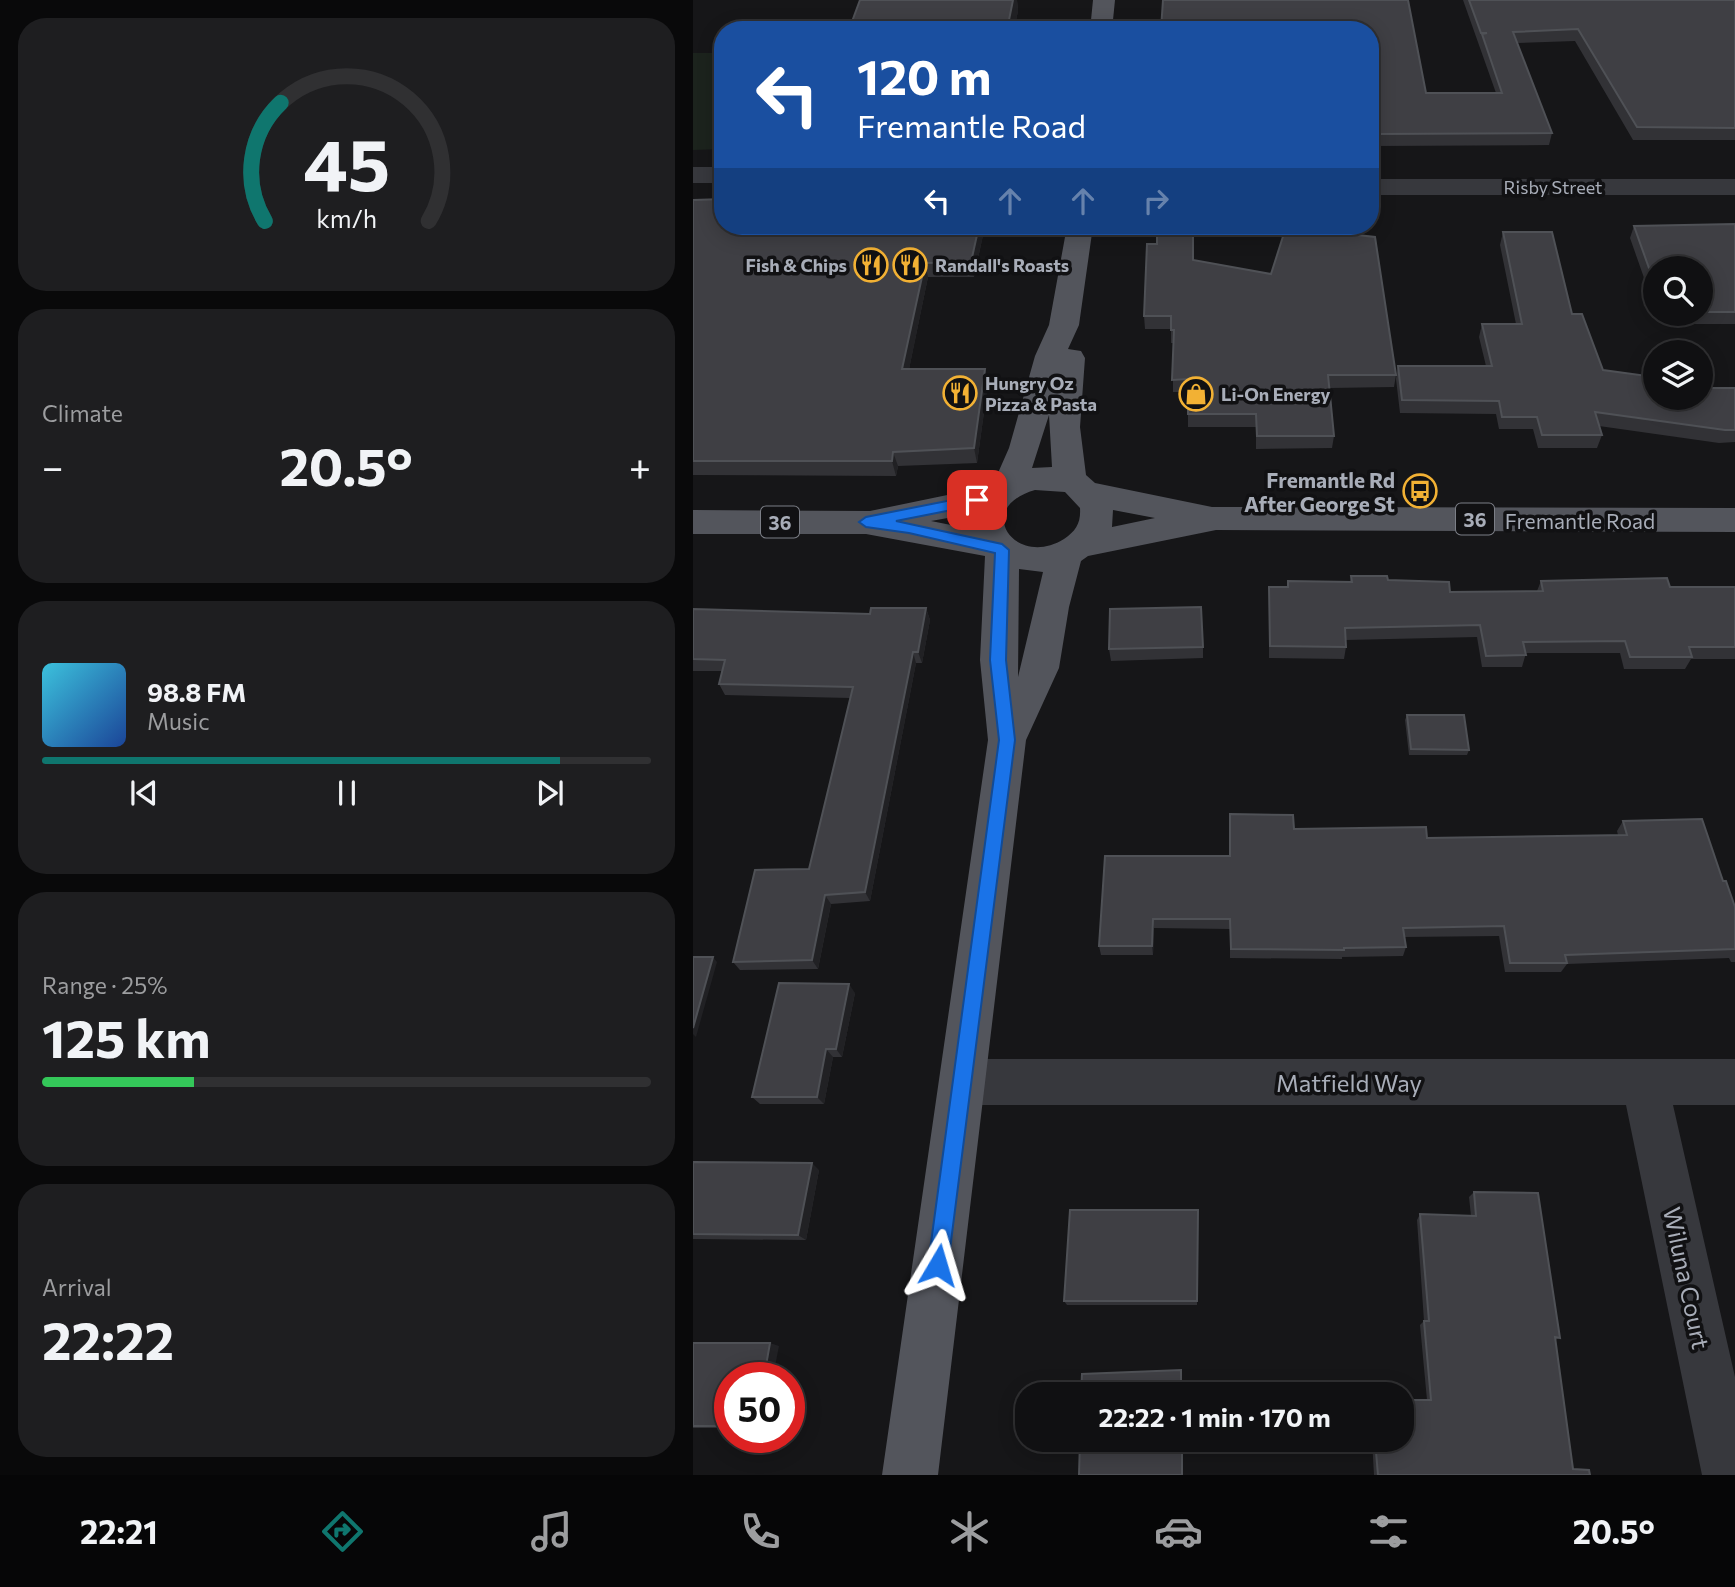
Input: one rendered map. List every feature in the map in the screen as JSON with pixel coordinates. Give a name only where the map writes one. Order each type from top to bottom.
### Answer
[{"type":"main road","points":[[1102,21],[1104,0]]},
{"type":"main road","points":[[1002,492],[1042,478],[1079,488],[1097,505],[1098,519],[1093,533],[1074,549],[1047,559],[1028,559],[1010,555],[999,548],[987,535],[984,522],[987,509],[1002,492],[1025,448],[1050,356],[1063,325],[1078,235]]},
{"type":"main road","points":[[1063,325],[1070,356],[1063,427],[1079,488]]},
{"type":"main road","name":"Fremantle Road","points":[[1079,488],[1216,519]]},
{"type":"main road","name":"36","points":[[866,522],[1002,492]]},
{"type":"main road","name":"Fremantle Road","points":[[1074,549],[1216,519],[1735,520]]},
{"type":"main road","name":"36","points":[[693,522],[866,522],[999,548]]},
{"type":"main road","points":[[910,1475],[1007,740],[998,660],[999,548]]},
{"type":"main road","points":[[1007,740],[1041,668],[1051,607],[1074,549]]},
{"type":"street","points":[[693,175],[714,175]]},
{"type":"street","name":"Risby Street","points":[[1379,187],[1735,187]]},
{"type":"street","name":"Matfield Way","points":[[962,1082],[1735,1082]]},
{"type":"street","name":"Wiluna Court","points":[[1644,1082],[1730,1475]]},
{"type":"shaded area","points":[[693,53],[714,53],[714,149],[693,150]]},
{"type":"building","points":[[860,0],[1013,0],[1009,21],[852,21]]},
{"type":"building","points":[[1163,0],[1408,0],[1426,93],[1502,93],[1482,34],[1487,33],[1481,33],[1469,0],[1735,0],[1735,128],[1637,127],[1578,29],[1513,32],[1552,133],[1379,134],[1379,21],[1162,21]]},
{"type":"building","points":[[714,199],[714,235],[977,235],[971,262],[925,263],[902,369],[985,369],[974,448],[893,452],[892,461],[693,461],[693,200]]},
{"type":"building","points":[[1735,224],[1735,312],[1713,312],[1713,256],[1645,256],[1634,226]]},
{"type":"building","points":[[1503,232],[1552,232],[1572,314],[1582,314],[1603,370],[1643,375],[1643,410],[1713,410],[1713,388],[1735,388],[1735,430],[1595,412],[1602,435],[1542,435],[1537,417],[1502,417],[1499,401],[1402,400],[1398,366],[1492,366],[1482,324],[1522,324]]},
{"type":"building","points":[[1157,235],[1193,235],[1193,260],[1271,274],[1283,235],[1375,237],[1396,375],[1328,375],[1334,436],[1257,436],[1256,414],[1188,414],[1188,379],[1172,380],[1174,330],[1171,330],[1171,316],[1144,316],[1147,244],[1157,244]]},
{"type":"building","points":[[1351,576],[1387,576],[1388,580],[1449,582],[1450,592],[1543,591],[1541,581],[1667,578],[1670,587],[1735,587],[1735,647],[1689,647],[1692,657],[1630,657],[1625,641],[1523,642],[1526,655],[1486,656],[1480,625],[1345,628],[1346,647],[1270,646],[1269,587],[1288,587],[1288,581],[1352,582]]},
{"type":"building","points":[[1201,607],[1203,647],[1109,649],[1110,609]]},
{"type":"building","points":[[871,608],[926,608],[918,652],[913,652],[865,892],[825,895],[812,960],[733,962],[755,870],[809,869],[853,687],[719,684],[725,660],[693,659],[693,609],[870,614]]},
{"type":"building","points":[[1407,715],[1464,715],[1469,750],[1411,749]]},
{"type":"building","points":[[1230,814],[1293,815],[1294,829],[1426,827],[1427,838],[1627,835],[1623,821],[1702,819],[1723,881],[1726,881],[1735,907],[1735,949],[1565,955],[1567,963],[1510,963],[1504,926],[1403,928],[1406,947],[1344,950],[1231,949],[1230,919],[1153,919],[1152,946],[1099,946],[1105,856],[1230,856]]},
{"type":"building","points":[[693,957],[713,957],[693,1028]]},
{"type":"building","points":[[779,983],[849,984],[836,1049],[826,1049],[817,1097],[752,1097]]},
{"type":"building","points":[[693,1162],[812,1163],[798,1235],[693,1234]]},
{"type":"building","points":[[1474,1192],[1538,1193],[1560,1338],[1555,1337],[1573,1469],[1589,1470],[1590,1475],[1378,1475],[1376,1452],[1414,1452],[1414,1400],[1431,1400],[1424,1321],[1429,1321],[1420,1214],[1476,1216]]},
{"type":"building","points":[[1070,1210],[1198,1210],[1197,1301],[1064,1301]]},
{"type":"building","points":[[693,1343],[770,1343],[767,1362],[714,1362],[714,1426],[693,1426]]},
{"type":"building","points":[[1181,1370],[1181,1382],[1082,1382],[1082,1374]]},
{"type":"building","points":[[1080,1452],[1182,1452],[1182,1475],[1079,1475]]},
{"type":"place","name":"Fish & Chips","points":[[871,265]]},
{"type":"place","name":"Randall's Roasts","points":[[910,265]]},
{"type":"place","name":"Hungry Oz Pizza & Pasta","points":[[960,393]]},
{"type":"place","name":"Li-On Energy","points":[[1196,394]]},
{"type":"place","name":"Fremantle Rd After George St","points":[[1420,491]]},
{"type":"route","points":[[938,1265],[1007,740],[998,660],[1002,550],[997,546],[866,522],[977,500]]}]
